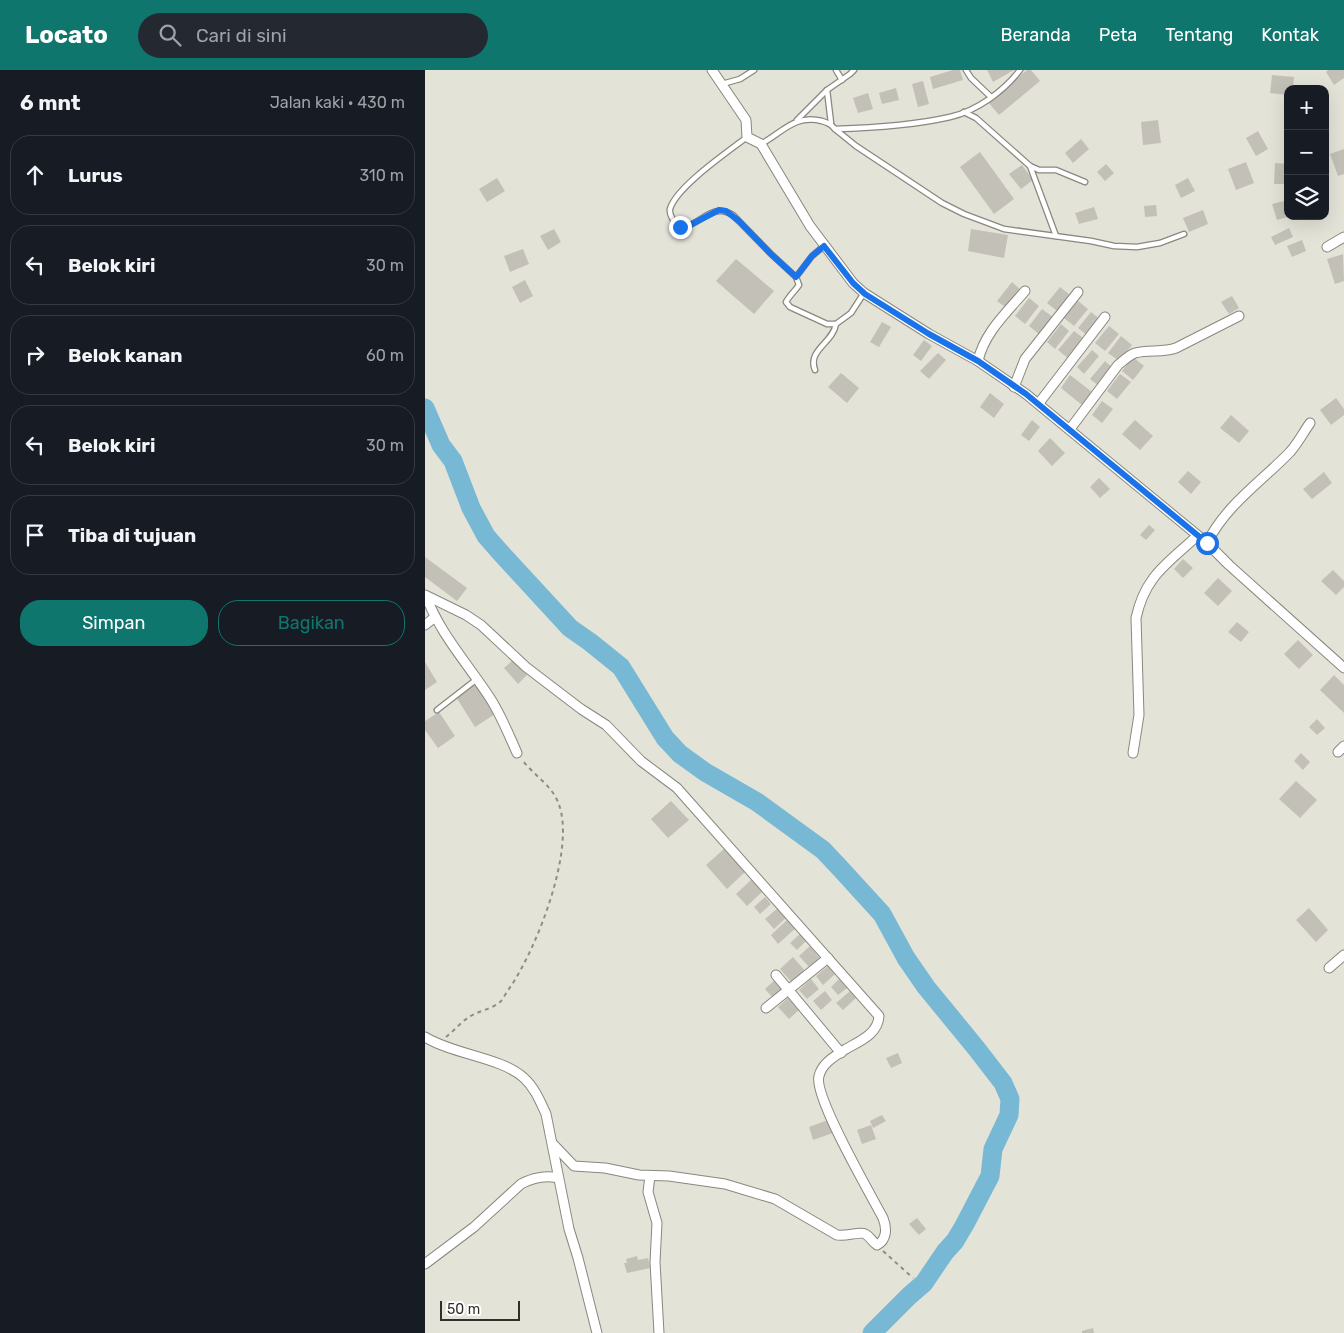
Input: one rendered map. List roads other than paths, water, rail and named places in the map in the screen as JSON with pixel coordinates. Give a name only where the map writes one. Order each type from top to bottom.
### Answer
[{"type":"street","points":[[712,70],[746,120],[747,137],[761,144],[799,210],[853,283],[865,294],[921,329],[978,361],[1013,387],[1039,403],[1207,543],[1344,668]]},
{"type":"street","points":[[1327,247],[1344,237]]},
{"type":"street","points":[[978,361],[980,349],[989,333],[1025,291]]},
{"type":"street","points":[[1013,387],[1025,359],[1078,292]]},
{"type":"street","points":[[1070,429],[1118,365],[1126,358],[1135,353],[1168,351],[1239,316]]},
{"type":"street","points":[[1039,403],[1105,317]]},
{"type":"street","points":[[1207,543],[1226,513],[1257,480],[1289,452],[1310,423]]},
{"type":"street","points":[[1133,754],[1139,715],[1136,618],[1139,602],[1149,582],[1197,536]]},
{"type":"street","points":[[425,596],[447,638],[491,700],[517,754]]},
{"type":"street","points":[[425,596],[466,615],[481,625],[525,667],[581,709],[606,725],[641,761],[677,788],[879,1016],[879,1022],[873,1032],[825,1064],[821,1069],[818,1080],[825,1108],[883,1218],[886,1231],[881,1243],[877,1245],[867,1235],[860,1232],[844,1237],[837,1235],[775,1199],[725,1184],[669,1176],[650,1176],[605,1168],[573,1166],[558,1175],[529,1179],[521,1184],[474,1227],[425,1264]]},
{"type":"street","points":[[425,625],[435,617]]},
{"type":"street","points":[[1329,968],[1344,955]]},
{"type":"street","points":[[767,1008],[828,958]]},
{"type":"street","points":[[776,975],[841,1053]]},
{"type":"street","points":[[425,1037],[437,1044],[506,1066],[525,1078],[532,1086],[546,1114],[569,1229],[583,1275],[597,1333]]},
{"type":"street","points":[[553,1144],[573,1166]]},
{"type":"street","points":[[650,1176],[648,1192],[657,1224],[655,1262],[659,1333]]},
{"type":"lane","points":[[721,84],[740,79],[754,70]]},
{"type":"lane","points":[[836,70],[842,80]]},
{"type":"lane","points":[[796,122],[827,90],[854,70]]},
{"type":"lane","points":[[966,70],[971,78],[991,98]]},
{"type":"lane","points":[[835,129],[895,125],[951,117],[991,98],[1011,82],[1020,70]]},
{"type":"lane","points":[[827,90],[831,124],[835,129],[856,146],[942,203],[964,214],[1004,229],[1114,246],[1137,247],[1160,243],[1184,234]]},
{"type":"lane","points":[[964,112],[976,118],[1030,166],[1039,170],[1056,170],[1085,182]]},
{"type":"lane","points":[[761,144],[803,119],[831,124]]},
{"type":"lane","points":[[747,137],[683,190],[673,203],[670,214],[676,224],[680,227],[685,227],[712,212],[726,211],[739,221],[796,277],[799,285],[786,302],[790,307],[827,324],[836,324],[851,313],[865,294]]},
{"type":"lane","points":[[1030,166],[1056,236]]},
{"type":"lane","points":[[796,277],[812,256],[824,246]]},
{"type":"lane","points":[[815,370],[813,364],[815,356],[831,337],[836,324]]},
{"type":"lane","points":[[437,710],[477,679]]},
{"type":"waterway","points":[[425,408],[441,445],[453,461],[471,508],[486,536],[570,628],[621,667],[665,738],[680,754],[705,772],[757,802],[823,850],[882,914],[906,958],[926,987],[1003,1083],[1010,1099],[1009,1115],[993,1149],[990,1176],[965,1224],[924,1283],[872,1333]]}]
